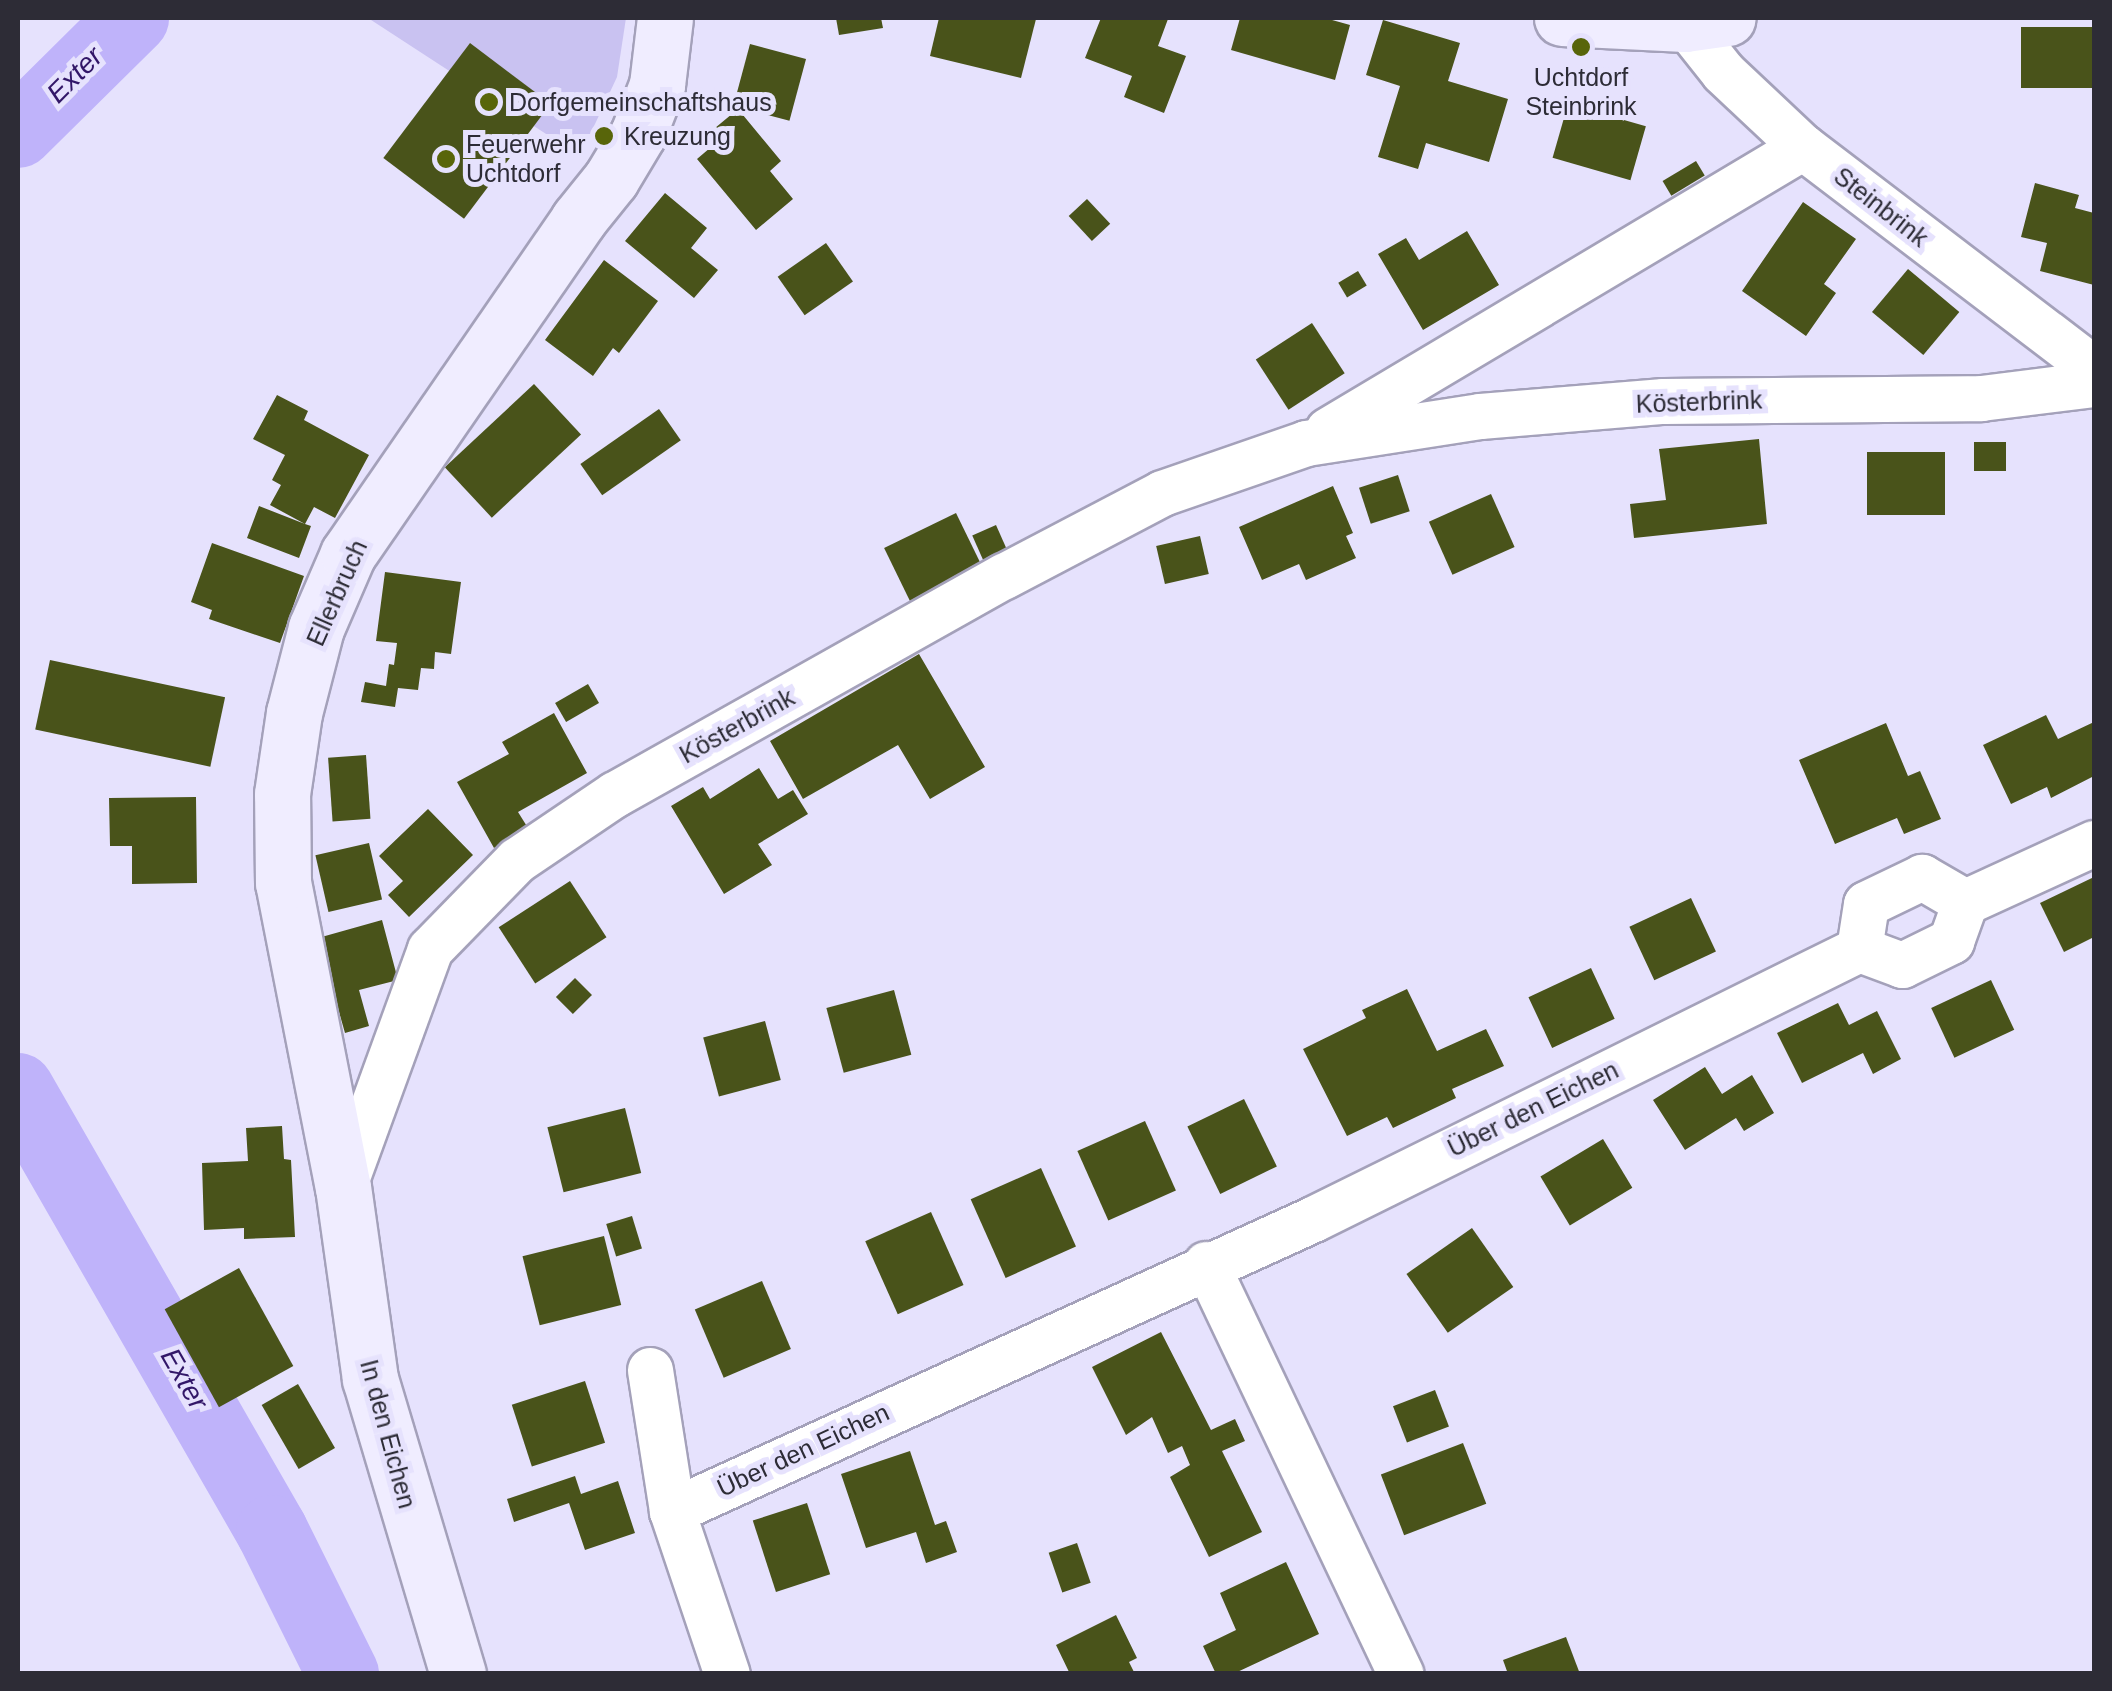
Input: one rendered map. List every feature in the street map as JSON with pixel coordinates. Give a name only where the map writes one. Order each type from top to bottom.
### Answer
[{"type":"street","name":"Ellerbruch","points":[[343,1188],[283,883],[282,794],[294,713],[316,628],[348,554],[578,220],[611,179],[638,134],[657,85],[665,18]]},
{"type":"street","points":[[1562,18],[1707,21]]},
{"type":"street","name":"Steinbrink","points":[[1707,21],[1724,72],[1804,147],[2094,370]]},
{"type":"street","name":"Kösterbrink","points":[[1306,443],[1804,147]]},
{"type":"street","name":"Kösterbrink","points":[[343,1188],[430,949],[517,860],[615,794],[1004,576],[1162,494],[1306,443],[1480,416],[1662,401],[1981,398],[2094,384]]},
{"type":"street","points":[[1965,902],[1922,877],[1866,904],[1859,949],[1902,965],[1951,942],[1965,902],[2094,843]]},
{"type":"street","name":"Über den Eichen","points":[[672,1511],[1206,1264],[1312,1219],[1859,949]]},
{"type":"street","name":"In den Eichen","points":[[343,1188],[370,1380],[458,1674]]},
{"type":"street","points":[[1206,1264],[1394,1672]]},
{"type":"street","points":[[650,1370],[672,1511],[727,1674]]},
{"type":"shaded area","points":[[368,18],[626,18],[617,77],[580,156]]},
{"type":"building","points":[[836,18],[881,18],[883,28],[839,35]]},
{"type":"building","points":[[939,18],[1036,19],[1021,78],[930,56]]},
{"type":"building","points":[[1101,18],[1168,19],[1158,46],[1186,56],[1164,113],[1124,97],[1132,76],[1085,58]]},
{"type":"building","points":[[1240,18],[1325,18],[1350,25],[1335,80],[1231,50]]},
{"type":"building","points":[[1383,20],[1460,43],[1448,81],[1508,99],[1489,162],[1426,143],[1418,169],[1378,157],[1400,86],[1366,75]]},
{"type":"building","points":[[2021,27],[2094,27],[2094,88],[2021,88]]},
{"type":"building","points":[[470,43],[551,104],[464,219],[383,158]]},
{"type":"building","points":[[750,44],[806,59],[789,121],[733,106]]},
{"type":"building","points":[[1568,104],[1646,126],[1630,180],[1553,158]]},
{"type":"building","points":[[738,109],[781,161],[770,171],[793,199],[756,230],[697,159],[717,142],[709,133]]},
{"type":"building","points":[[1696,161],[1705,176],[1671,196],[1663,181]]},
{"type":"building","points":[[2035,183],[2079,195],[2075,208],[2094,213],[2094,285],[2040,271],[2047,243],[2021,237]]},
{"type":"building","points":[[665,193],[707,228],[691,248],[718,270],[694,298],[625,241]]},
{"type":"building","points":[[1087,199],[1110,224],[1092,241],[1069,216]]},
{"type":"building","points":[[1803,202],[1856,239],[1824,284],[1836,293],[1806,336],[1742,291]]},
{"type":"building","points":[[1467,231],[1499,285],[1423,330],[1378,254],[1406,238],[1419,260]]},
{"type":"building","points":[[826,243],[853,282],[805,315],[778,277]]},
{"type":"building","points":[[604,260],[658,301],[619,353],[613,348],[593,376],[545,340]]},
{"type":"building","points":[[1908,269],[1959,312],[1923,355],[1872,312]]},
{"type":"building","points":[[1358,271],[1367,286],[1347,297],[1338,283]]},
{"type":"building","points":[[1312,323],[1345,373],[1288,410],[1256,359]]},
{"type":"building","points":[[534,384],[581,434],[492,518],[445,467]]},
{"type":"building","points":[[277,395],[308,411],[304,420],[369,455],[335,518],[314,507],[305,524],[270,505],[281,485],[272,480],[285,455],[253,439]]},
{"type":"building","points":[[659,409],[681,440],[602,495],[580,464]]},
{"type":"building","points":[[1759,439],[1767,524],[1634,538],[1630,504],[1666,500],[1659,449]]},
{"type":"building","points":[[1974,442],[2006,442],[2006,471],[1974,471]]},
{"type":"building","points":[[1867,452],[1945,452],[1945,515],[1867,515]]},
{"type":"building","points":[[1398,475],[1410,511],[1371,524],[1359,488]]},
{"type":"building","points":[[1333,486],[1353,533],[1346,536],[1356,558],[1306,580],[1299,564],[1262,580],[1239,527]]},
{"type":"building","points":[[1491,494],[1515,547],[1452,575],[1429,522]]},
{"type":"building","points":[[259,506],[311,526],[299,558],[247,538]]},
{"type":"building","points":[[956,513],[984,571],[912,606],[884,548]]},
{"type":"building","points":[[996,525],[1008,552],[984,563],[972,536]]},
{"type":"building","points":[[1200,536],[1209,574],[1165,584],[1156,546]]},
{"type":"building","points":[[212,543],[304,576],[280,643],[209,619],[212,610],[191,602]]},
{"type":"building","points":[[385,572],[461,582],[451,654],[435,652],[434,669],[421,668],[418,690],[398,688],[395,707],[361,702],[365,682],[386,686],[389,664],[394,665],[397,643],[376,641]]},
{"type":"building","points":[[919,654],[985,767],[930,799],[898,745],[803,799],[770,741]]},
{"type":"building","points":[[50,660],[225,697],[210,767],[35,729]]},
{"type":"building","points":[[588,684],[599,703],[566,722],[555,703]]},
{"type":"building","points":[[554,713],[587,773],[518,812],[528,828],[494,848],[457,782],[509,754],[502,742]]},
{"type":"building","points":[[2046,715],[2058,739],[2094,722],[2094,776],[2051,798],[2047,787],[2011,804],[1983,745]]},
{"type":"building","points":[[1886,723],[1908,776],[1920,771],[1941,819],[1904,834],[1897,818],[1835,844],[1799,760]]},
{"type":"building","points":[[366,755],[370,819],[333,821],[328,758]]},
{"type":"building","points":[[759,768],[778,799],[793,790],[808,814],[758,844],[772,865],[724,894],[671,806],[703,787],[710,799]]},
{"type":"building","points":[[196,797],[197,883],[132,884],[132,846],[110,846],[109,798]]},
{"type":"building","points":[[428,809],[473,855],[409,917],[388,895],[403,881],[379,856]]},
{"type":"building","points":[[369,843],[382,900],[328,912],[315,855]]},
{"type":"building","points":[[2094,877],[2094,937],[2064,952],[2040,903]]},
{"type":"building","points":[[570,881],[606,937],[535,983],[499,927]]},
{"type":"building","points":[[1691,898],[1716,951],[1654,980],[1629,927]]},
{"type":"building","points":[[382,920],[398,980],[359,990],[369,1026],[345,1033],[318,938]]},
{"type":"building","points":[[1591,968],[1615,1019],[1552,1048],[1528,997]]},
{"type":"building","points":[[575,978],[592,995],[573,1014],[556,997]]},
{"type":"building","points":[[1991,980],[2014,1030],[1954,1058],[1931,1008]]},
{"type":"building","points":[[1407,989],[1437,1051],[1486,1029],[1504,1066],[1452,1089],[1456,1098],[1393,1128],[1387,1117],[1347,1136],[1303,1049],[1366,1018],[1362,1010]]},
{"type":"building","points":[[894,990],[911,1055],[844,1073],[826,1008]]},
{"type":"building","points":[[1838,1003],[1849,1025],[1877,1011],[1901,1059],[1873,1074],[1863,1053],[1802,1083],[1777,1033]]},
{"type":"building","points":[[765,1021],[781,1080],[719,1096],[703,1038]]},
{"type":"building","points":[[1705,1067],[1722,1094],[1752,1075],[1774,1113],[1744,1131],[1736,1118],[1685,1150],[1653,1100]]},
{"type":"building","points":[[1244,1099],[1277,1166],[1220,1194],[1187,1127]]},
{"type":"building","points":[[625,1108],[641,1173],[564,1192],[547,1127]]},
{"type":"building","points":[[1145,1121],[1176,1190],[1108,1221],[1077,1151]]},
{"type":"building","points":[[282,1126],[284,1159],[291,1160],[295,1237],[244,1239],[244,1228],[204,1230],[202,1163],[248,1161],[246,1128]]},
{"type":"building","points":[[1603,1139],[1632,1188],[1570,1225],[1540,1177]]},
{"type":"building","points":[[1041,1168],[1076,1247],[1006,1278],[971,1199]]},
{"type":"building","points":[[931,1212],[964,1285],[898,1314],[865,1241]]},
{"type":"building","points":[[632,1216],[642,1249],[616,1256],[606,1224]]},
{"type":"building","points":[[1472,1228],[1513,1287],[1448,1333],[1406,1274]]},
{"type":"building","points":[[604,1236],[621,1305],[540,1325],[522,1256]]},
{"type":"building","points":[[239,1268],[293,1366],[219,1407],[165,1309]]},
{"type":"building","points":[[762,1281],[791,1349],[724,1378],[695,1310]]},
{"type":"building","points":[[1161,1332],[1211,1430],[1235,1419],[1245,1441],[1222,1451],[1262,1532],[1209,1557],[1170,1477],[1190,1465],[1182,1446],[1168,1453],[1152,1417],[1126,1435],[1092,1367]]},
{"type":"building","points":[[585,1381],[605,1443],[532,1467],[512,1405]]},
{"type":"building","points":[[298,1384],[335,1448],[299,1469],[262,1405]]},
{"type":"building","points":[[1435,1390],[1449,1426],[1407,1443],[1393,1406]]},
{"type":"building","points":[[1463,1443],[1486,1504],[1404,1535],[1381,1475]]},
{"type":"building","points":[[910,1451],[935,1525],[946,1521],[957,1552],[926,1563],[916,1532],[866,1548],[841,1474]]},
{"type":"building","points":[[575,1476],[581,1494],[618,1481],[635,1533],[585,1550],[569,1503],[514,1522],[507,1499]]},
{"type":"building","points":[[807,1503],[830,1574],[776,1592],[753,1521]]},
{"type":"building","points":[[1077,1543],[1091,1583],[1062,1592],[1049,1553]]},
{"type":"building","points":[[1286,1562],[1319,1634],[1233,1674],[1216,1674],[1203,1646],[1236,1630],[1220,1593]]},
{"type":"building","points":[[1116,1615],[1137,1658],[1129,1662],[1135,1674],[1070,1674],[1056,1645]]},
{"type":"building","points":[[1566,1637],[1580,1674],[1508,1674],[1503,1660]]},
{"type":"waterway","name":"Exter","points":[[18,132],[133,18]]},
{"type":"waterway","name":"Exter","points":[[18,1089],[272,1531],[343,1674]]},
{"type":"place","name":"Uchtdorf Steinbrink","points":[[1581,47]]},
{"type":"place","name":"Dorfgemeinschaftshaus","points":[[489,102]]},
{"type":"place","name":"Kreuzung","points":[[604,136]]},
{"type":"place","name":"Feuerwehr Uchtdorf","points":[[446,159]]}]
